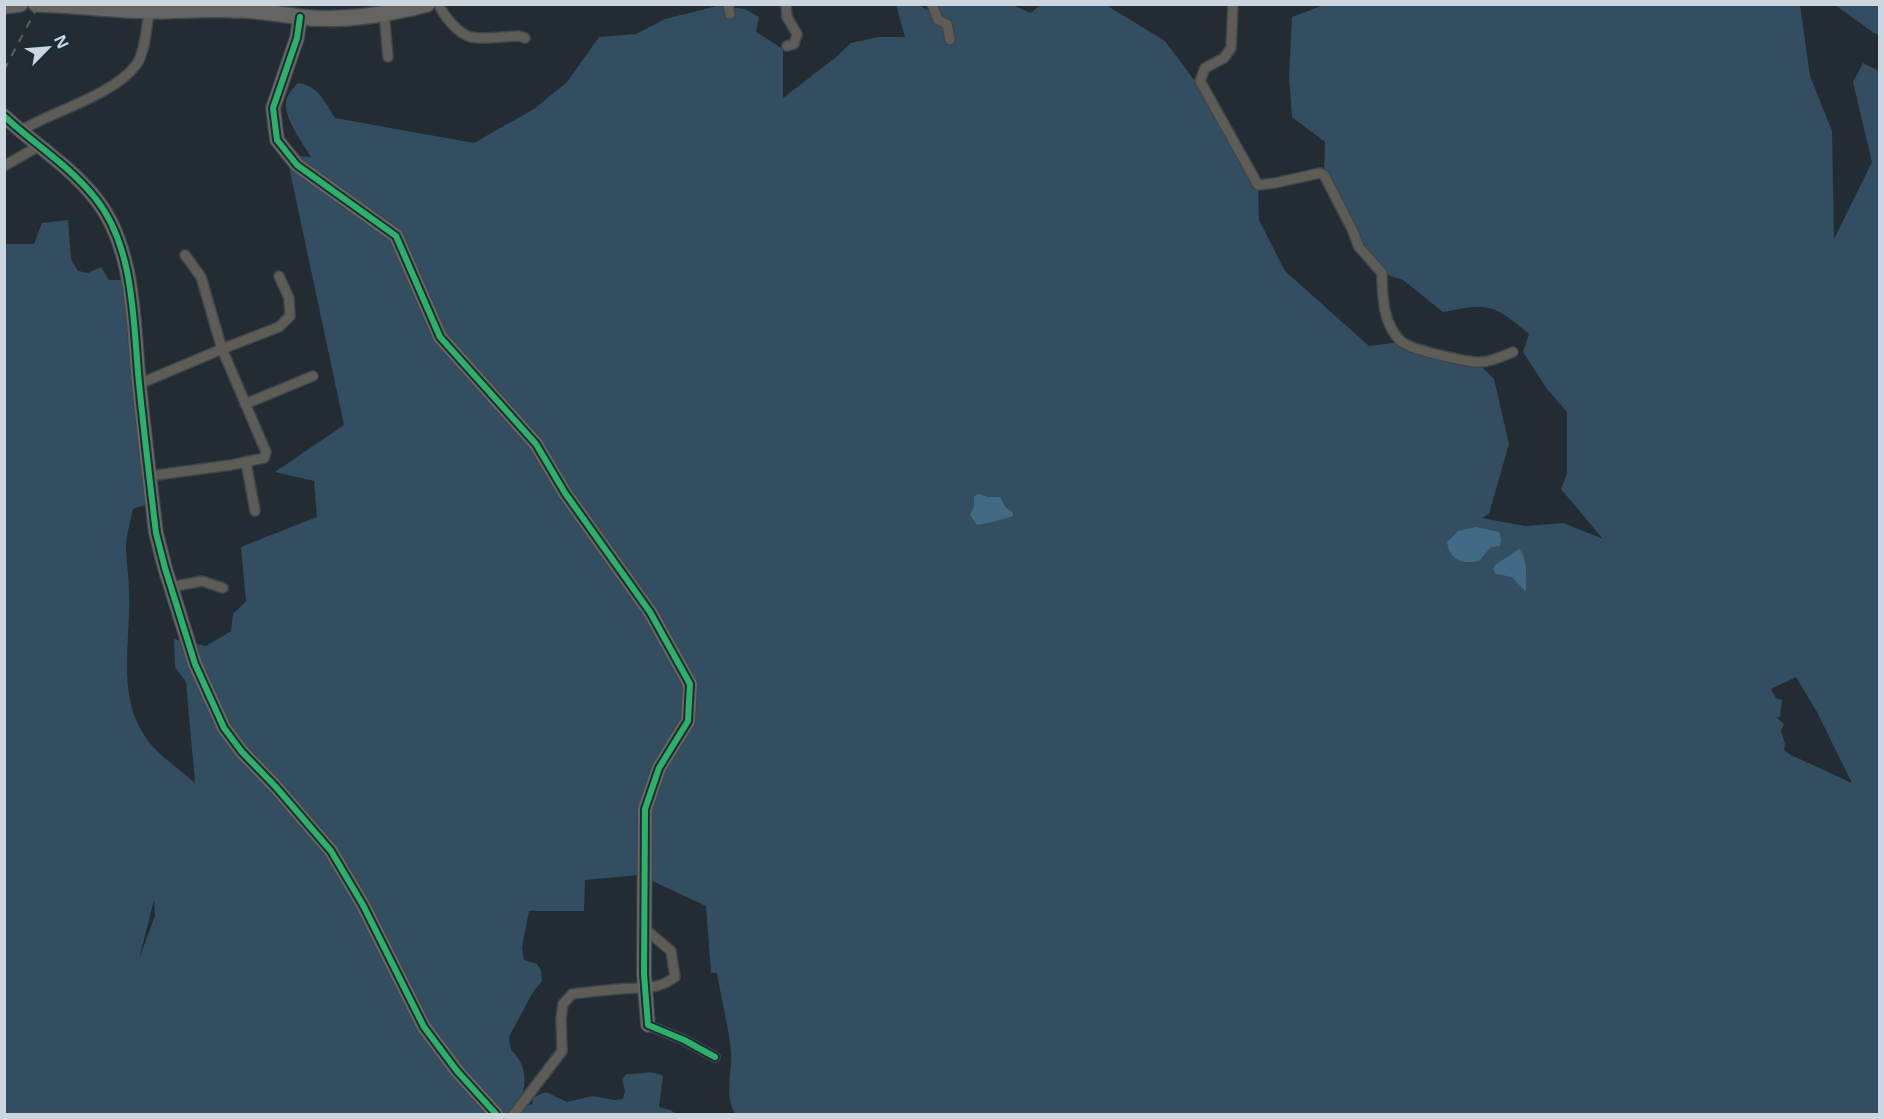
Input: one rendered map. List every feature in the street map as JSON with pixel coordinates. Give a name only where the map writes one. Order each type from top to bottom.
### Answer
[{"type":"main road","points":[[4,6],[20,4]]},
{"type":"main road","points":[[36,4],[149,10],[235,9],[276,12],[300,17],[354,18],[427,4]]},
{"type":"street","points":[[439,4],[441,11],[452,24],[469,37],[519,36],[525,38]]},
{"type":"street","points":[[786,4],[787,17],[797,34],[794,44],[787,46]]},
{"type":"street","points":[[932,4],[938,20],[947,24],[950,40]]},
{"type":"street","points":[[1233,4],[1231,48],[1224,58],[1205,68],[1200,81],[1258,185],[1320,173],[1324,175],[1359,247],[1382,273],[1383,301],[1392,328],[1402,342],[1422,351],[1478,362],[1490,361],[1513,352]]},
{"type":"street","points":[[20,131],[38,120],[106,90],[137,64],[149,10]]},
{"type":"street","points":[[384,13],[388,57]]},
{"type":"street","points":[[300,17],[297,38],[273,108],[277,140],[297,165],[396,236],[440,337],[536,444],[564,493],[650,612],[690,684],[688,721],[659,768],[645,809],[645,989],[648,1025],[684,1040],[715,1057]]},
{"type":"street","points":[[4,116],[75,176],[96,200],[111,223],[119,244],[132,307],[156,532],[195,664],[224,728],[242,752],[275,786],[331,851],[363,905],[424,1027],[457,1071],[496,1114]]},
{"type":"street","points":[[4,166],[39,146]]},
{"type":"street","points":[[150,477],[246,462],[264,458],[266,452],[222,349],[201,277],[185,255]]},
{"type":"street","points":[[139,384],[279,327],[290,316],[289,298],[279,276]]},
{"type":"street","points":[[245,404],[313,376]]},
{"type":"street","points":[[246,462],[255,511]]},
{"type":"street","points":[[171,587],[202,581],[223,588]]},
{"type":"street","points":[[514,1114],[562,1051],[563,1004],[572,994],[624,988],[645,989],[664,985],[675,977],[671,951],[644,928]]},
{"type":"shaded area","points":[[1326,4],[1800,5],[1810,76],[1832,131],[1834,239],[1872,162],[1853,82],[1863,63],[1879,71],[1879,1114],[735,1114],[729,1092],[730,1043],[717,973],[711,973],[706,906],[639,875],[585,880],[584,911],[529,911],[522,947],[524,960],[537,964],[541,971],[542,981],[533,992],[509,1037],[511,1050],[521,1062],[523,1069],[524,1090],[519,1105],[523,1107],[532,1104],[534,1097],[546,1092],[567,1102],[592,1096],[623,1099],[625,1091],[622,1079],[627,1074],[649,1073],[663,1076],[659,1107],[677,1114],[5,1114],[4,244],[34,244],[42,223],[68,220],[71,259],[78,271],[88,273],[101,267],[109,280],[127,280],[153,502],[133,509],[126,541],[129,592],[127,679],[129,696],[140,728],[152,745],[195,783],[186,682],[175,667],[174,639],[206,646],[231,631],[233,614],[246,601],[241,547],[317,517],[314,481],[275,472],[344,425],[288,162],[300,156],[311,157],[288,117],[286,104],[290,92],[298,83],[311,87],[320,95],[335,118],[474,143],[534,109],[567,82],[599,37],[636,34],[665,19],[717,6],[745,9],[759,17],[756,32],[783,49],[783,98],[851,43],[878,37],[905,37],[896,5],[919,5],[927,10],[933,5],[1013,5],[1030,13],[1041,5],[1106,5],[1165,41],[1215,108],[1258,185],[1259,220],[1285,271],[1369,346],[1402,342],[1480,365],[1494,379],[1509,444],[1489,514],[1482,518],[1525,526],[1563,523],[1603,539],[1561,489],[1567,474],[1567,412],[1547,389],[1523,352],[1529,334],[1498,311],[1490,308],[1471,307],[1443,312],[1403,280],[1382,273],[1359,247],[1324,175],[1325,142],[1292,117],[1289,75],[1292,17]],"holes":[[[1796,677],[1817,712],[1852,783],[1784,750],[1785,744],[1781,731],[1784,724],[1776,717],[1780,717],[1782,700],[1776,698],[1771,689]],[[154,900],[155,916],[139,959]]]},
{"type":"shaded area","points":[[1835,5],[1879,5],[1879,35],[1874,33]]},
{"type":"shaded area","points":[[978,494],[1000,497],[1006,508],[1013,512],[1013,516],[977,525],[970,515],[974,506],[974,497]]},
{"type":"shaded area","points":[[1476,527],[1499,532],[1500,546],[1491,547],[1479,561],[1458,560],[1451,553],[1447,542],[1458,531]]},
{"type":"shaded area","points":[[1519,549],[1525,563],[1525,591],[1512,577],[1496,574],[1493,569],[1495,565]]},
{"type":"railway","points":[[4,70],[39,4]]},
{"type":"cycle path","points":[[300,17],[297,38],[273,108],[277,140],[297,165],[396,236],[440,337],[536,444],[565,493],[650,612],[690,684],[688,721],[659,768],[645,809],[644,974],[648,1025],[684,1040],[715,1057]]},
{"type":"cycle path","points":[[4,116],[86,187],[109,219],[118,240],[130,287],[156,533],[195,664],[224,728],[242,752],[275,786],[331,851],[363,905],[424,1027],[457,1071],[496,1114]]}]
